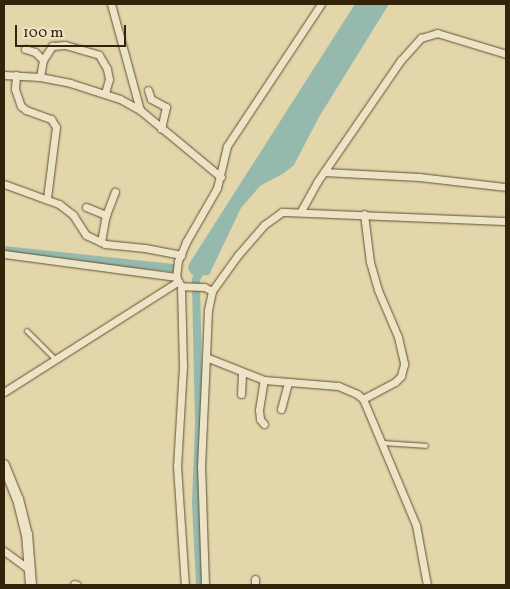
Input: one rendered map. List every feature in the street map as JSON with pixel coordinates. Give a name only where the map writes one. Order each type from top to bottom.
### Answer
[{"type":"main road","points":[[4,465],[18,499],[27,534],[31,585]]},
{"type":"street","points":[[111,4],[140,110]]},
{"type":"street","points":[[185,585],[177,466],[183,366],[180,283],[181,255],[212,199],[221,177],[228,146],[320,4]]},
{"type":"street","points":[[301,211],[324,172],[401,60],[421,38],[437,34],[506,54]]},
{"type":"street","points":[[40,77],[43,60],[52,46],[58,44],[99,55],[107,68],[109,80],[105,93]]},
{"type":"street","points":[[25,49],[35,52],[43,60]]},
{"type":"street","points":[[4,74],[40,77],[105,93],[140,110],[221,177]]},
{"type":"street","points":[[16,75],[15,89],[21,106],[26,110],[52,119],[56,127],[47,198]]},
{"type":"street","points":[[148,90],[151,99],[166,107],[161,128]]},
{"type":"street","points":[[324,172],[419,177],[506,187]]},
{"type":"street","points":[[4,184],[47,198],[65,207],[86,234],[100,242],[112,246],[145,248],[181,255]]},
{"type":"street","points":[[100,242],[106,216],[115,192]]},
{"type":"street","points":[[86,207],[106,216]]},
{"type":"street","points":[[205,585],[201,467],[208,310],[212,291],[238,255],[264,225],[278,214],[301,211],[506,220]]},
{"type":"street","points":[[363,399],[395,382],[401,376],[404,364],[398,337],[378,290],[370,262],[364,214]]},
{"type":"street","points":[[4,254],[204,287],[212,291]]},
{"type":"street","points":[[4,392],[180,283]]},
{"type":"street","points":[[206,357],[242,373],[264,380],[338,386],[357,394],[363,399],[416,525],[427,585]]},
{"type":"street","points":[[241,394],[242,373]]},
{"type":"street","points":[[264,380],[258,410],[260,419],[264,424]]},
{"type":"street","points":[[282,409],[288,383]]},
{"type":"street","points":[[4,551],[30,570]]},
{"type":"lane","points":[[27,331],[56,360]]},
{"type":"lane","points":[[381,443],[426,446]]},
{"type":"water","points":[[355,4],[389,4],[319,117],[294,165],[284,173],[260,186],[241,208],[209,275],[197,276],[191,274],[188,268],[189,264]]},
{"type":"waterway","points":[[4,250],[173,268]]},
{"type":"waterway","points":[[200,585],[196,503],[199,426],[196,280],[201,269]]}]
